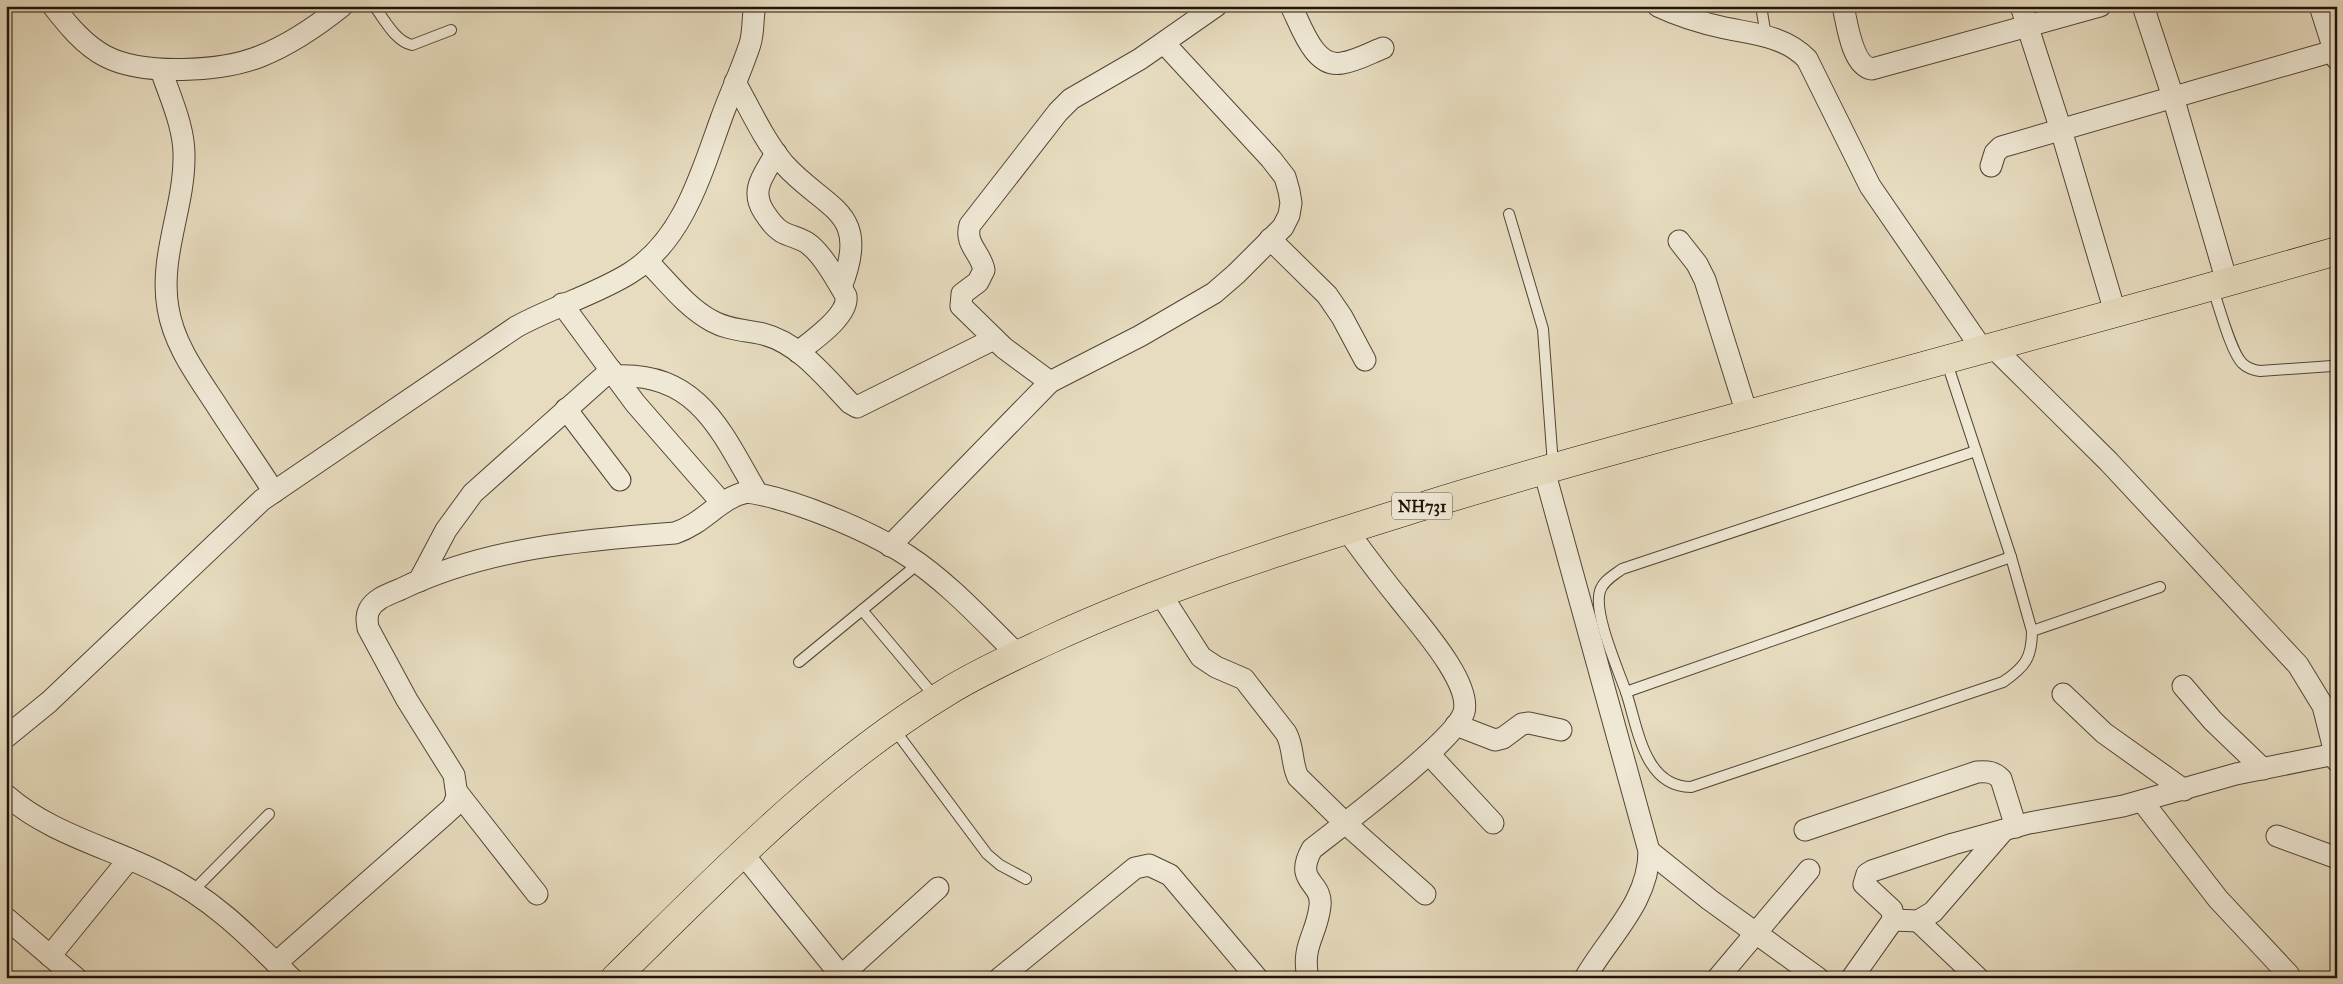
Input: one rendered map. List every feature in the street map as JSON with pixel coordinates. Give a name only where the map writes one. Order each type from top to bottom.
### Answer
[{"type":"highway","name":"NH731","points":[[615,978],[743,854],[829,776],[936,698],[1018,655],[1160,593],[1346,530],[1549,468],[2337,251]]},
{"type":"street","points":[[53,6],[68,26],[105,56],[126,64],[161,70],[179,70],[228,64],[260,57],[291,42],[342,6]]},
{"type":"street","points":[[6,737],[49,702],[194,564],[274,492],[490,343],[544,312],[618,280],[647,261],[672,230],[697,186],[751,39],[755,6]]},
{"type":"street","points":[[1050,382],[994,339],[961,306],[962,294],[978,282],[984,270],[983,264],[968,240],[967,234],[970,226],[1052,119],[1072,99],[1164,43],[1216,6]]},
{"type":"street","points":[[1291,6],[1314,49],[1327,61],[1336,64],[1343,63],[1383,48]]},
{"type":"street","points":[[1658,6],[1695,21],[1766,36],[1790,44],[1807,58],[1870,186],[1987,348],[2108,462],[2298,665],[2323,706],[2336,758],[2236,774],[2142,801],[2010,828],[1953,844],[1872,871],[1867,874],[1864,884],[1892,910],[1892,920],[1852,978]]},
{"type":"street","points":[[1843,6],[1857,58],[1867,68],[1872,69],[2100,6]]},
{"type":"street","points":[[2021,6],[2061,130],[2115,312]]},
{"type":"street","points":[[2143,6],[2173,97],[2219,284]]},
{"type":"street","points":[[1991,166],[1995,153],[2001,147],[2173,97],[2336,53],[2320,6]]},
{"type":"street","points":[[890,546],[1050,382],[1140,336],[1214,293],[1283,227],[1289,215],[1291,204],[1284,177],[1271,159],[1164,43]]},
{"type":"street","points":[[161,70],[180,128],[184,156],[183,183],[167,261],[168,308],[173,327],[188,361],[274,492]]},
{"type":"street","points":[[735,82],[776,153],[794,174],[826,198],[841,213],[852,247],[848,268],[841,287]]},
{"type":"street","points":[[776,153],[757,188],[756,197],[759,204],[772,224],[783,232],[802,240],[818,253],[841,287],[847,301],[843,312],[798,352]]},
{"type":"street","points":[[1270,239],[1327,295],[1366,360]]},
{"type":"street","points":[[1679,241],[1697,264],[1705,280],[1747,414]]},
{"type":"street","points":[[647,261],[696,310],[713,321],[736,330],[764,335],[798,352],[850,403],[857,407],[994,339]]},
{"type":"street","points":[[562,304],[635,403],[722,504]]},
{"type":"street","points":[[418,581],[446,530],[473,493],[566,409],[613,373],[651,378],[686,392],[715,421],[757,494]]},
{"type":"street","points":[[566,409],[620,480]]},
{"type":"street","points":[[1549,468],[1649,851],[1649,866],[1642,890],[1631,911],[1585,978]]},
{"type":"street","points":[[276,963],[453,807],[457,792],[454,775],[408,700],[368,628],[366,619],[369,609],[376,601],[418,581],[460,565],[539,547],[675,532],[692,527],[733,495],[746,492],[837,520],[890,546],[918,564],[950,591],[1018,655]]},
{"type":"street","points":[[1308,978],[1306,948],[1320,904],[1318,895],[1306,876],[1305,866],[1312,849],[1428,754],[1456,725],[1464,708],[1462,687],[1431,637],[1397,597],[1346,530]]},
{"type":"street","points":[[1160,593],[1201,657],[1216,667],[1244,679],[1251,687],[1290,740],[1293,768],[1298,777],[1344,823],[1425,894]]},
{"type":"street","points":[[2183,686],[2213,721],[2263,769]]},
{"type":"street","points":[[2063,694],[2104,733],[2184,790]]},
{"type":"street","points":[[1456,725],[1495,740],[1503,738],[1522,724],[1529,722],[1561,730]]},
{"type":"street","points":[[1428,754],[1492,823]]},
{"type":"street","points":[[1805,830],[1978,772],[1987,771],[2002,778],[2010,828]]},
{"type":"street","points":[[457,792],[537,894]]},
{"type":"street","points":[[6,795],[14,802],[58,828],[159,872],[192,892],[235,922],[291,978]]},
{"type":"street","points":[[2142,801],[2218,899],[2289,975]]},
{"type":"street","points":[[1892,920],[1918,921],[1933,912],[2010,828]]},
{"type":"street","points":[[2277,836],[2337,858]]},
{"type":"street","points":[[1649,851],[1754,932],[1818,978]]},
{"type":"street","points":[[743,854],[842,977],[938,888]]},
{"type":"street","points":[[50,956],[129,859]]},
{"type":"street","points":[[1000,978],[1135,868],[1149,865],[1170,875],[1257,978]]},
{"type":"street","points":[[1718,978],[1754,932],[1810,870]]},
{"type":"street","points":[[7,919],[76,978]]},
{"type":"street","points":[[1918,921],[1978,978]]},
{"type":"lane","points":[[374,6],[399,39],[406,44],[412,45],[451,30]]},
{"type":"lane","points":[[1761,6],[1766,36]]},
{"type":"lane","points":[[1509,214],[1543,329],[1549,468]]},
{"type":"lane","points":[[2219,284],[2235,350],[2242,364],[2260,371],[2332,366]]},
{"type":"lane","points":[[1945,359],[1976,451],[2032,630],[2032,643],[2028,660],[2018,671],[2003,682],[1691,787],[1680,787],[1667,782],[1658,774],[1649,762],[1601,619],[1598,602],[1601,589],[1610,578],[1622,569],[1976,451]]},
{"type":"lane","points":[[1626,692],[2010,557]]},
{"type":"lane","points":[[799,662],[918,564]]},
{"type":"lane","points":[[2032,630],[2160,587]]},
{"type":"lane","points":[[862,610],[936,698]]},
{"type":"lane","points":[[894,728],[987,854],[1000,865],[1026,879]]},
{"type":"lane","points":[[192,892],[269,814]]}]
